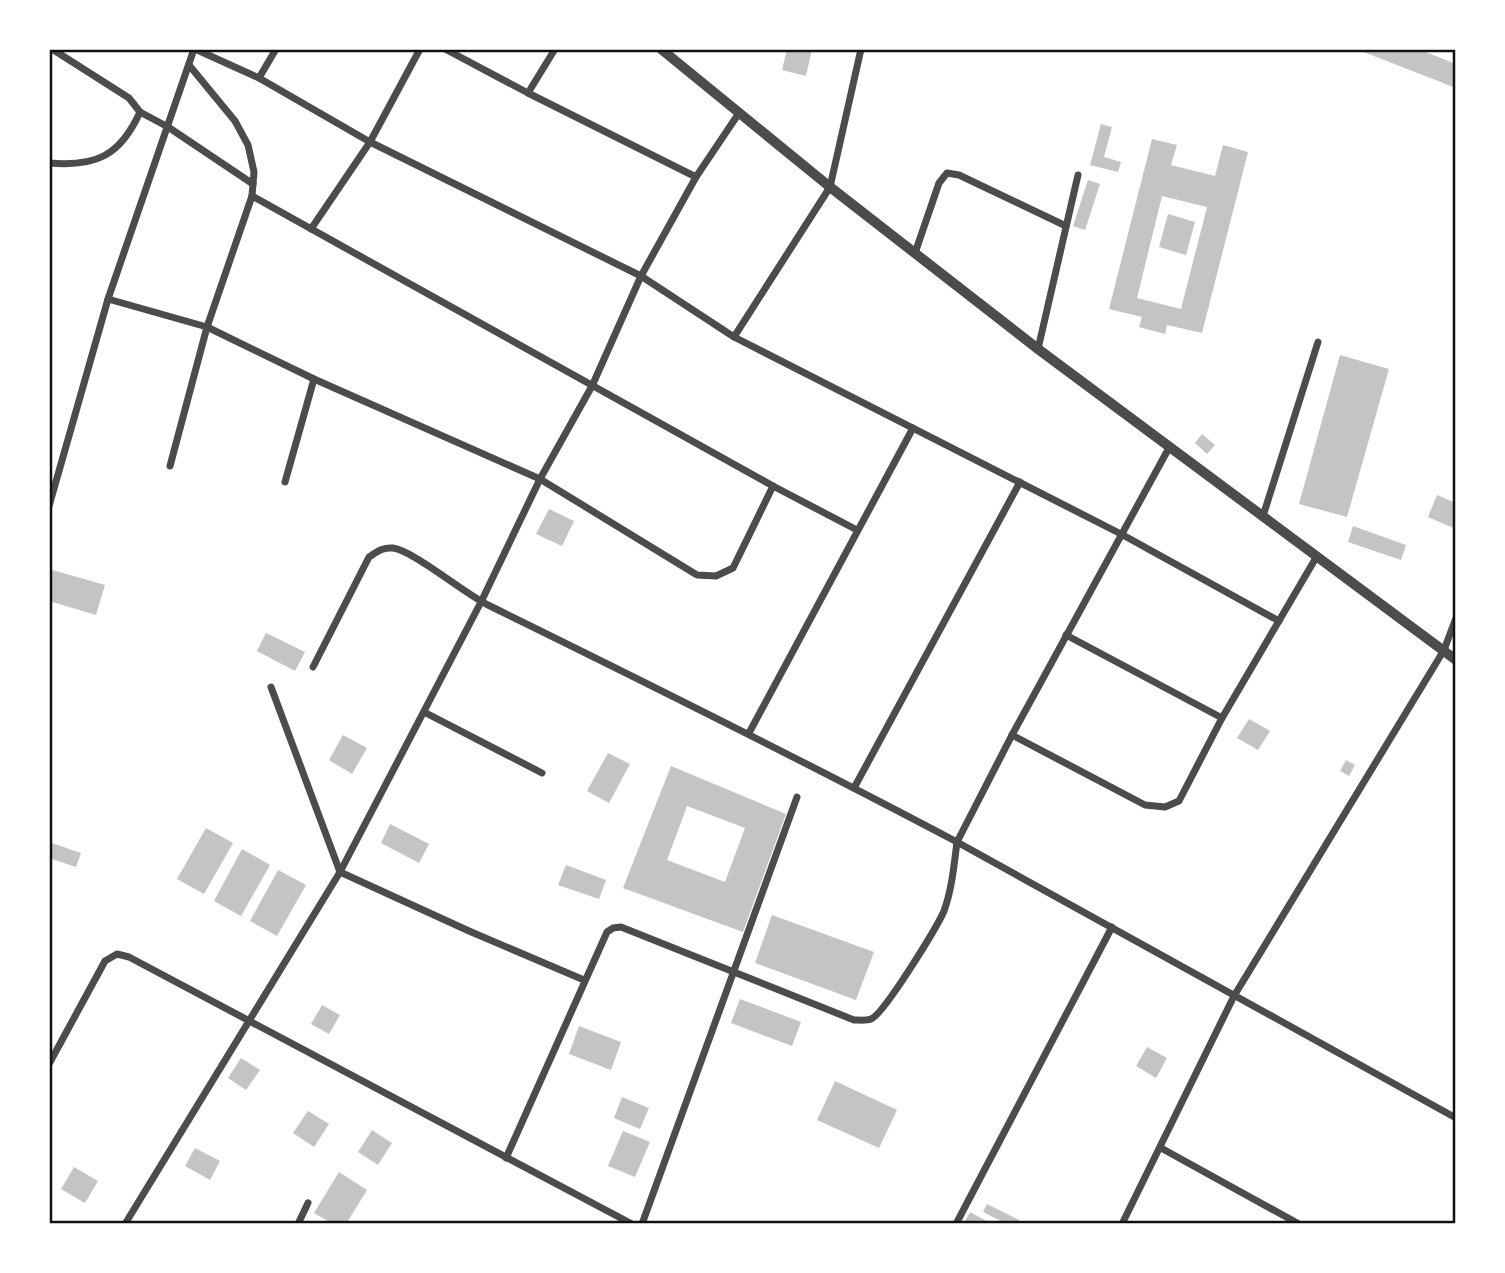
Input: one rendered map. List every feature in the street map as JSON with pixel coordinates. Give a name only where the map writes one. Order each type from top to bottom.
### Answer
[{"type":"street","points":[[52,49],[130,98],[140,112],[168,127],[253,184]]},
{"type":"street","points":[[49,506],[108,299],[195,49],[258,78],[370,142],[641,276],[734,337],[1121,534],[1279,621]]},
{"type":"street","points":[[258,78],[276,49]]},
{"type":"street","points":[[311,229],[370,142],[420,49]]},
{"type":"street","points":[[445,49],[696,177]]},
{"type":"street","points":[[527,93],[555,49]]},
{"type":"street","points":[[734,337],[830,187],[861,49]]},
{"type":"street","points":[[664,50],[830,187],[1038,349],[1456,660]]},
{"type":"street","points":[[170,466],[207,327],[252,196],[254,172],[248,145],[235,121],[189,65]]},
{"type":"street","points":[[49,163],[81,164],[115,150],[140,112]]},
{"type":"street","points":[[125,1224],[340,872],[481,602],[540,479],[592,386],[641,276],[696,177],[739,113]]},
{"type":"street","points":[[915,253],[939,183],[947,173],[959,176],[1066,226]]},
{"type":"street","points":[[1038,349],[1078,175]]},
{"type":"street","points":[[252,196],[857,530]]},
{"type":"street","points":[[108,299],[207,327],[314,379],[540,479],[697,575],[716,576],[733,568],[773,486]]},
{"type":"street","points":[[1264,516],[1318,342]]},
{"type":"street","points":[[285,482],[314,379]]},
{"type":"street","points":[[749,733],[913,428]]},
{"type":"street","points":[[506,1157],[584,979],[607,932],[613,928],[621,927],[854,1020],[870,1020],[879,1013],[943,914],[950,891],[957,842],[1012,735],[1170,446]]},
{"type":"street","points":[[854,788],[1020,482]]},
{"type":"street","points":[[313,667],[369,557],[380,549],[395,548],[415,558],[481,602],[749,733],[957,842],[1456,1118]]},
{"type":"street","points":[[1012,735],[1145,805],[1165,807],[1179,800],[1222,718],[1317,556]]},
{"type":"street","points":[[1122,1224],[1234,996],[1444,650],[1456,618]]},
{"type":"street","points":[[1066,635],[1222,718]]},
{"type":"street","points":[[271,687],[340,872],[469,931],[584,979]]},
{"type":"street","points":[[424,712],[542,773]]},
{"type":"street","points":[[642,1224],[797,797]]},
{"type":"street","points":[[956,1224],[1112,927]]},
{"type":"street","points":[[49,1064],[105,961],[117,954],[129,957],[632,1224]]},
{"type":"street","points":[[1161,1148],[1299,1224]]},
{"type":"street","points":[[299,1224],[308,1203]]},
{"type":"building","points":[[787,49],[812,49],[806,76],[782,70]]},
{"type":"building","points":[[1356,49],[1418,49],[1456,64],[1456,88]]},
{"type":"building","points":[[1101,124],[1112,127],[1104,157],[1121,162],[1118,172],[1090,165]]},
{"type":"building","points":[[1152,139],[1177,145],[1171,165],[1215,176],[1223,145],[1248,152],[1202,333],[1167,325],[1165,334],[1139,327],[1142,317],[1109,309]],"holes":[[[1162,196],[1207,207],[1181,309],[1137,298]]]},
{"type":"building","points":[[1088,180],[1100,184],[1085,230],[1073,226]]},
{"type":"building","points":[[1168,214],[1195,222],[1186,255],[1159,247]]},
{"type":"building","points":[[1340,355],[1389,369],[1347,517],[1299,504]]},
{"type":"building","points":[[1202,434],[1215,445],[1207,454],[1195,443]]},
{"type":"building","points":[[1437,495],[1456,503],[1456,529],[1428,517]]},
{"type":"building","points":[[549,509],[574,521],[562,546],[536,534]]},
{"type":"building","points":[[1353,526],[1406,545],[1401,560],[1348,542]]},
{"type":"building","points":[[49,569],[105,585],[96,615],[49,601]]},
{"type":"building","points":[[266,633],[305,652],[295,671],[257,651]]},
{"type":"building","points":[[1249,719],[1270,731],[1258,750],[1237,738]]},
{"type":"building","points":[[343,735],[367,748],[352,774],[329,760]]},
{"type":"building","points":[[608,753],[630,764],[609,803],[587,791]]},
{"type":"building","points":[[1346,760],[1355,765],[1349,776],[1340,771]]},
{"type":"building","points":[[671,766],[786,814],[743,932],[623,888]],"holes":[[[687,806],[745,828],[725,882],[667,860]]]},
{"type":"building","points":[[390,824],[429,844],[419,863],[381,843]]},
{"type":"building","points":[[206,828],[233,843],[204,894],[177,879]]},
{"type":"building","points":[[49,842],[81,853],[76,867],[49,858]]},
{"type":"building","points":[[242,849],[270,865],[241,916],[214,901]]},
{"type":"building","points":[[566,865],[606,880],[599,899],[558,885]]},
{"type":"building","points":[[278,870],[306,885],[277,936],[250,921]]},
{"type":"building","points":[[772,915],[874,952],[856,1000],[755,963]]},
{"type":"building","points":[[740,999],[801,1022],[792,1046],[731,1023]]},
{"type":"building","points":[[322,1005],[340,1015],[329,1034],[311,1024]]},
{"type":"building","points":[[579,1026],[621,1042],[611,1070],[569,1054]]},
{"type":"building","points":[[1147,1047],[1167,1058],[1156,1078],[1136,1066]]},
{"type":"building","points":[[241,1058],[260,1070],[246,1090],[228,1078]]},
{"type":"building","points":[[835,1081],[897,1110],[879,1148],[817,1120]]},
{"type":"building","points":[[622,1097],[649,1108],[640,1129],[614,1118]]},
{"type":"building","points":[[308,1111],[329,1124],[314,1147],[293,1133]]},
{"type":"building","points":[[372,1130],[392,1143],[378,1165],[358,1152]]},
{"type":"building","points":[[623,1131],[650,1142],[635,1177],[608,1166]]},
{"type":"building","points":[[195,1148],[220,1161],[210,1180],[185,1166]]},
{"type":"building","points":[[74,1167],[98,1181],[85,1203],[61,1189]]},
{"type":"building","points":[[339,1172],[367,1190],[346,1224],[333,1224],[314,1213]]},
{"type":"building","points":[[987,1204],[1019,1220],[1016,1224],[1007,1224],[983,1212]]},
{"type":"building","points":[[970,1212],[992,1224],[972,1224],[965,1221]]}]
